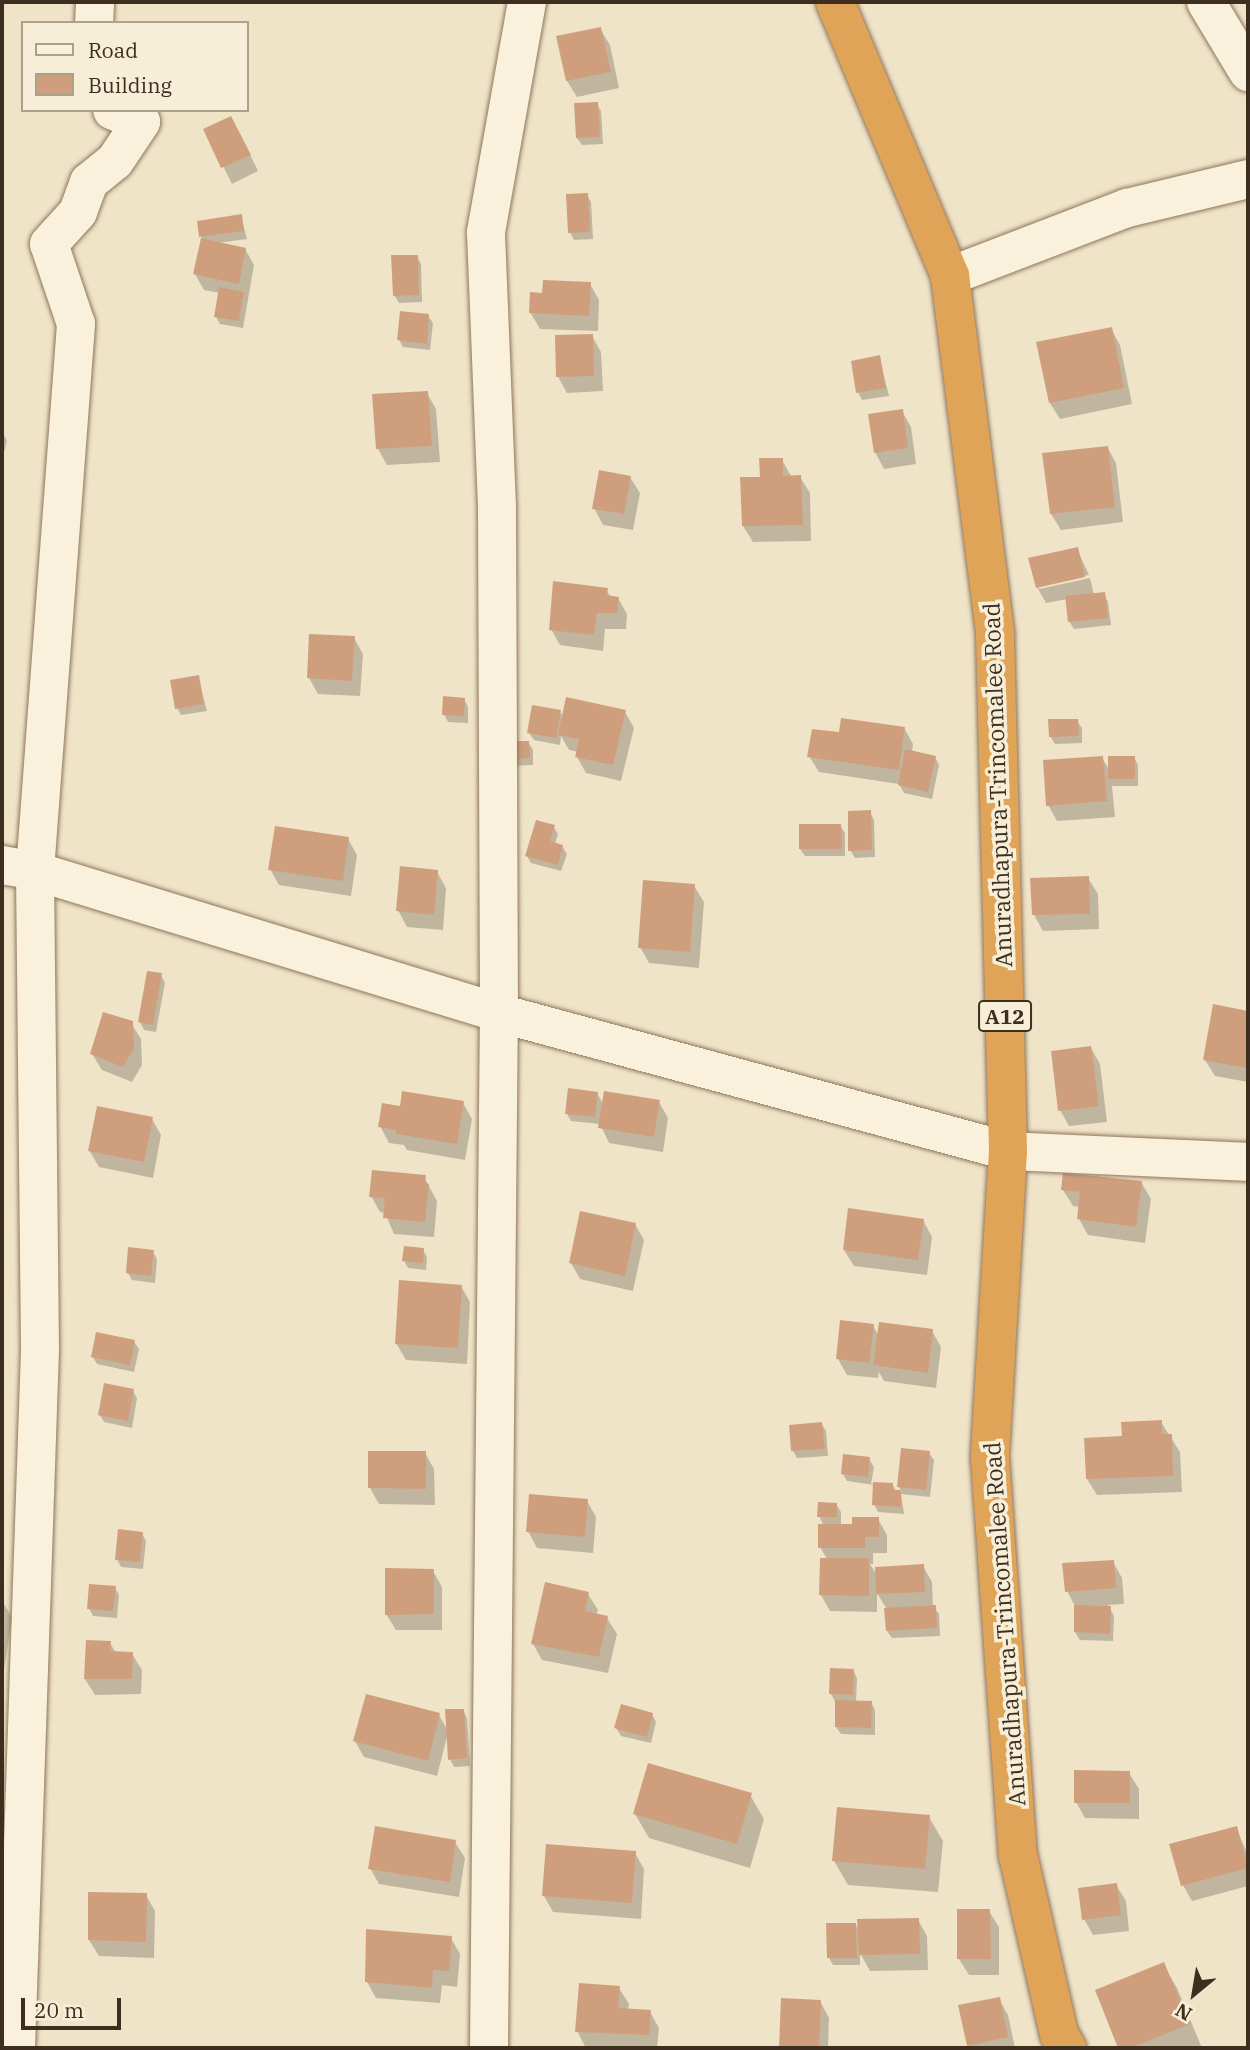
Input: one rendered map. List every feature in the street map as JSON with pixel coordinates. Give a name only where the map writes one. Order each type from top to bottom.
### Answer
[{"type":"highway","name":"Anuradhapura-Trincomalee Road","points":[[835,2],[950,276],[995,634],[1008,1152],[990,1458],[1018,1855],[1059,2034],[1067,2048]]},
{"type":"street","points":[[94,2],[94,21]]},
{"type":"street","points":[[489,2048],[499,1013],[497,507],[486,232],[527,2]]},
{"type":"street","points":[[1206,2],[1248,72]]},
{"type":"street","points":[[16,2048],[40,1349],[18,868],[76,324],[49,244],[78,212],[89,182],[115,160],[141,122],[117,112]]},
{"type":"street","points":[[950,276],[1127,208],[1248,179]]},
{"type":"street","points":[[18,868],[499,1013],[1008,1152],[1247,1161]]},
{"type":"building","points":[[601,27],[611,72],[566,81],[556,36]]},
{"type":"building","points":[[598,102],[600,137],[576,138],[574,103]]},
{"type":"building","points":[[231,116],[251,155],[221,168],[203,129]]},
{"type":"building","points":[[588,193],[590,232],[568,233],[566,194]]},
{"type":"building","points":[[242,214],[244,231],[199,237],[197,221]]},
{"type":"building","points":[[201,238],[246,248],[239,284],[193,274]]},
{"type":"building","points":[[391,255],[418,255],[419,295],[393,296]]},
{"type":"building","points":[[543,280],[591,282],[589,316],[529,313],[530,292],[542,293]]},
{"type":"building","points":[[219,287],[244,292],[239,321],[214,317]]},
{"type":"building","points":[[400,311],[429,314],[427,344],[397,340]]},
{"type":"building","points":[[1112,327],[1124,388],[1049,403],[1036,342]]},
{"type":"building","points":[[593,334],[594,376],[556,377],[555,335]]},
{"type":"building","points":[[880,355],[886,388],[856,393],[851,361]]},
{"type":"building","points":[[428,391],[432,446],[376,449],[372,394]]},
{"type":"building","points":[[903,409],[908,448],[874,453],[868,414]]},
{"type":"building","points":[[1108,446],[1115,507],[1050,514],[1042,453]]},
{"type":"building","points":[[759,458],[783,458],[783,476],[801,475],[803,525],[742,526],[740,477],[760,477]]},
{"type":"building","points":[[599,470],[631,476],[624,514],[592,509]]},
{"type":"building","points":[[1078,547],[1085,577],[1036,588],[1028,558]]},
{"type":"building","points":[[553,581],[608,588],[607,595],[619,597],[617,613],[597,613],[594,635],[549,630]]},
{"type":"building","points":[[1105,592],[1108,618],[1068,622],[1065,596]]},
{"type":"building","points":[[309,634],[355,636],[352,681],[307,678]]},
{"type":"building","points":[[199,675],[204,704],[175,709],[170,680]]},
{"type":"building","points":[[443,696],[465,698],[464,716],[442,715]]},
{"type":"building","points":[[566,697],[626,710],[613,765],[575,757],[579,739],[558,735]]},
{"type":"building","points":[[532,705],[561,710],[556,738],[527,733]]},
{"type":"building","points":[[841,718],[905,727],[899,770],[807,757],[812,729],[839,732]]},
{"type":"building","points":[[1048,719],[1078,719],[1079,736],[1049,737]]},
{"type":"building","points":[[504,741],[529,741],[530,758],[505,759]]},
{"type":"building","points":[[905,749],[936,756],[928,792],[898,785]]},
{"type":"building","points":[[1103,756],[1107,801],[1046,806],[1043,760]]},
{"type":"building","points":[[1108,756],[1135,756],[1135,779],[1108,779]]},
{"type":"building","points":[[871,810],[872,850],[848,851],[848,811]]},
{"type":"building","points":[[536,820],[555,825],[550,841],[563,845],[558,865],[525,856]]},
{"type":"building","points":[[799,824],[841,824],[842,849],[799,849]]},
{"type":"building","points":[[275,826],[349,837],[343,881],[268,870]]},
{"type":"building","points":[[400,866],[438,870],[434,915],[396,911]]},
{"type":"building","points":[[1089,876],[1090,914],[1032,915],[1030,878]]},
{"type":"building","points":[[643,880],[695,884],[690,952],[638,948]]},
{"type":"building","points":[[147,971],[162,973],[153,1025],[138,1022]]},
{"type":"building","points":[[1213,1004],[1248,1011],[1246,1068],[1203,1060]]},
{"type":"building","points":[[103,1012],[133,1021],[134,1048],[123,1067],[90,1054]]},
{"type":"building","points":[[1091,1046],[1099,1106],[1058,1111],[1051,1051]]},
{"type":"building","points":[[568,1088],[598,1092],[595,1117],[565,1114]]},
{"type":"building","points":[[402,1091],[464,1101],[457,1144],[396,1134],[396,1130],[378,1127],[382,1103],[400,1106]]},
{"type":"building","points":[[604,1091],[660,1100],[654,1137],[598,1128]]},
{"type":"building","points":[[97,1106],[153,1117],[144,1162],[88,1151]]},
{"type":"building","points":[[372,1170],[426,1175],[425,1183],[429,1184],[425,1222],[383,1218],[385,1198],[369,1197]]},
{"type":"building","points":[[1063,1173],[1142,1181],[1136,1227],[1077,1219],[1080,1192],[1061,1190]]},
{"type":"building","points":[[848,1208],[924,1219],[918,1260],[843,1250]]},
{"type":"building","points":[[580,1211],[636,1223],[625,1276],[569,1263]]},
{"type":"building","points":[[404,1246],[424,1248],[423,1263],[402,1261]]},
{"type":"building","points":[[128,1247],[154,1250],[151,1276],[126,1273]]},
{"type":"building","points":[[399,1280],[462,1285],[458,1348],[395,1344]]},
{"type":"building","points":[[840,1320],[874,1324],[869,1363],[836,1359]]},
{"type":"building","points":[[879,1322],[933,1329],[928,1373],[873,1365]]},
{"type":"building","points":[[96,1332],[135,1340],[130,1365],[91,1357]]},
{"type":"building","points":[[104,1383],[134,1389],[128,1421],[98,1415]]},
{"type":"building","points":[[1162,1420],[1162,1434],[1172,1434],[1173,1476],[1086,1479],[1084,1438],[1122,1436],[1121,1422]]},
{"type":"building","points":[[822,1422],[825,1449],[791,1451],[789,1425]]},
{"type":"building","points":[[901,1448],[930,1451],[926,1490],[897,1487]]},
{"type":"building","points":[[368,1451],[426,1451],[426,1489],[368,1488]]},
{"type":"building","points":[[843,1454],[870,1457],[868,1477],[841,1474]]},
{"type":"building","points":[[873,1482],[893,1483],[893,1490],[901,1490],[901,1507],[872,1505]]},
{"type":"building","points":[[529,1494],[588,1499],[585,1537],[526,1532]]},
{"type":"building","points":[[818,1502],[837,1503],[837,1517],[817,1517]]},
{"type":"building","points":[[852,1517],[879,1517],[879,1537],[865,1537],[865,1548],[818,1548],[818,1524],[852,1524]]},
{"type":"building","points":[[118,1529],[143,1532],[140,1562],[115,1560]]},
{"type":"building","points":[[820,1558],[869,1558],[869,1596],[819,1595]]},
{"type":"building","points":[[1114,1560],[1116,1588],[1065,1592],[1062,1563]]},
{"type":"building","points":[[924,1564],[925,1592],[876,1594],[875,1567]]},
{"type":"building","points":[[385,1568],[434,1569],[434,1614],[385,1615]]},
{"type":"building","points":[[545,1582],[589,1592],[585,1611],[608,1616],[599,1657],[531,1644]]},
{"type":"building","points":[[89,1584],[116,1586],[113,1611],[87,1609]]},
{"type":"building","points":[[936,1605],[937,1628],[886,1631],[884,1608]]},
{"type":"building","points":[[1074,1605],[1111,1606],[1110,1634],[1074,1632]]},
{"type":"building","points":[[86,1640],[111,1641],[110,1651],[133,1652],[132,1679],[84,1679]]},
{"type":"building","points":[[830,1668],[854,1669],[853,1695],[829,1694]]},
{"type":"building","points":[[366,1694],[440,1713],[428,1761],[353,1741]]},
{"type":"building","points":[[835,1700],[872,1701],[871,1728],[835,1727]]},
{"type":"building","points":[[621,1704],[653,1713],[647,1737],[614,1728]]},
{"type":"building","points":[[445,1709],[464,1709],[467,1758],[448,1760]]},
{"type":"building","points":[[648,1763],[752,1793],[737,1844],[633,1814]]},
{"type":"building","points":[[1074,1770],[1130,1771],[1130,1803],[1074,1803]]},
{"type":"building","points":[[837,1807],[930,1815],[925,1869],[832,1861]]},
{"type":"building","points":[[375,1826],[456,1840],[450,1882],[368,1869]]},
{"type":"building","points":[[1237,1826],[1248,1868],[1181,1886],[1169,1844]]},
{"type":"building","points":[[546,1844],[636,1851],[632,1903],[542,1896]]},
{"type":"building","points":[[1117,1883],[1121,1915],[1082,1920],[1078,1888]]},
{"type":"building","points":[[88,1892],[147,1893],[146,1942],[88,1940]]},
{"type":"building","points":[[957,1909],[990,1909],[991,1959],[957,1959]]},
{"type":"building","points":[[919,1918],[920,1954],[859,1955],[857,1919]]},
{"type":"building","points":[[826,1923],[856,1923],[857,1958],[827,1958]]},
{"type":"building","points":[[366,1929],[452,1936],[449,1971],[433,1970],[432,1988],[365,1982]]},
{"type":"building","points":[[1164,1962],[1190,2024],[1131,2048],[1118,2048],[1095,1990]]},
{"type":"building","points":[[579,1983],[620,1986],[618,2008],[651,2010],[649,2035],[575,2032]]},
{"type":"building","points":[[1000,1997],[1008,2037],[967,2046],[958,2005]]},
{"type":"building","points":[[781,1998],[821,2000],[819,2048],[779,2048]]}]
